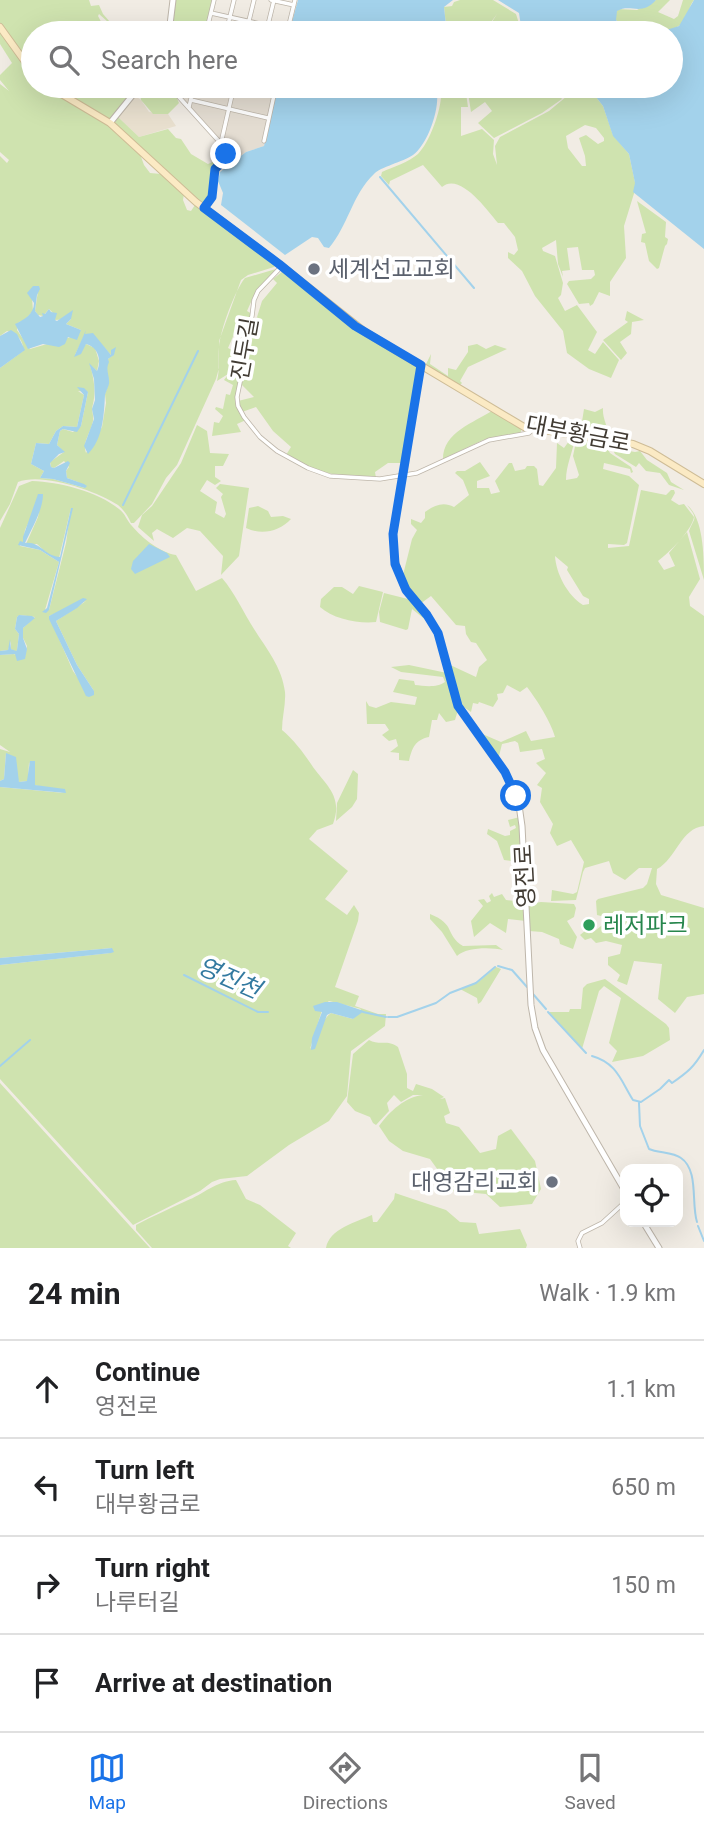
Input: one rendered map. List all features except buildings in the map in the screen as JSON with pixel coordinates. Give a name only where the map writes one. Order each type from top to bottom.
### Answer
[{"type":"main road","points":[[0,27],[21,56]]},
{"type":"main road","name":"대부황금로","points":[[68,98],[110,123],[204,208],[282,266],[355,326],[520,425],[532,430],[633,444],[650,451],[704,484]]},
{"type":"street","points":[[170,21],[173,0]]},
{"type":"street","points":[[209,21],[214,0]]},
{"type":"street","points":[[229,21],[234,0]]},
{"type":"street","points":[[211,13],[249,21],[254,0]]},
{"type":"street","points":[[269,21],[273,0],[295,3],[291,21]]},
{"type":"street","points":[[110,123],[130,98]]},
{"type":"street","points":[[180,98],[225,148],[226,156],[215,169],[212,197],[204,208]]},
{"type":"street","points":[[221,144],[231,98]]},
{"type":"street","points":[[264,141],[273,98]]},
{"type":"street","points":[[189,107],[191,100],[268,118]]},
{"type":"street","name":"진두길","points":[[282,266],[258,291],[254,300],[253,316],[245,337],[245,356],[237,397],[241,413],[273,449],[320,473],[336,477],[403,477],[482,443],[532,430]]},
{"type":"street","name":"영전로","points":[[421,365],[393,539],[397,569],[406,590],[435,627],[443,646],[456,702],[464,718],[505,772],[521,813],[531,1006],[536,1032],[543,1050],[620,1182]]},
{"type":"street","points":[[580,1248],[578,1241],[582,1233],[603,1223],[620,1207]]},
{"type":"street","points":[[646,1227],[659,1248]]},
{"type":"shaded area","points":[[133,98],[138,98],[149,112],[168,114],[176,126],[139,137],[118,117]]},
{"type":"shaded area","points":[[182,98],[274,98],[264,146],[246,152],[227,165],[225,162],[228,151],[224,139],[218,137]]},
{"type":"green space","points":[[0,0],[89,0],[91,6],[99,5],[109,21],[99,14],[101,21],[21,21],[21,54],[0,24]]},
{"type":"green space","points":[[175,0],[213,0],[208,21],[172,21]]},
{"type":"green space","points":[[493,0],[516,14],[518,21],[493,21],[497,14],[492,21],[446,21],[444,7],[452,6],[454,2]]},
{"type":"green space","points":[[656,0],[670,0],[658,12],[674,19],[678,16],[683,0],[694,0],[683,22],[616,20],[618,9],[637,10]]},
{"type":"green space","points":[[0,29],[21,58],[21,98],[66,98],[100,117],[140,154],[150,173],[161,174],[184,194],[187,210],[191,211],[195,205],[277,264],[241,280],[219,341],[219,368],[216,379],[177,465],[166,478],[152,504],[134,523],[131,523],[120,507],[109,500],[69,484],[41,479],[18,482],[0,521],[0,368],[23,351],[19,338],[11,332],[7,331],[0,336],[0,156],[7,163],[9,160],[0,152],[0,84],[9,91],[0,80],[0,75],[12,63],[0,44]],"holes":[[[38,291],[35,311],[43,316],[49,309],[54,320],[71,319],[66,324],[81,330],[71,337],[30,349],[17,330],[19,322],[24,321],[33,311],[32,298]],[[85,334],[102,345],[111,355],[113,349],[113,355],[108,359],[106,369],[109,382],[105,394],[102,427],[86,453],[86,441],[93,421],[94,394],[90,365],[97,371],[99,361],[95,348],[86,344],[75,355]],[[78,391],[88,392],[81,426],[73,432],[63,429],[60,431],[57,445],[64,452],[50,462],[54,468],[64,461],[69,467],[66,471],[67,478],[85,488],[40,478],[44,471],[31,464],[36,443],[49,444],[56,431],[63,426],[77,427],[84,395]]]},
{"type":"green space","points":[[71,98],[128,98],[109,119]]},
{"type":"green space","points":[[177,98],[179,103],[168,114],[153,114],[141,100]]},
{"type":"green space","points":[[441,98],[467,98],[468,107],[461,107],[461,136],[482,129],[494,140],[493,154],[497,165],[495,146],[500,137],[549,111],[565,98],[597,98],[603,106],[613,135],[629,154],[636,187],[624,226],[626,258],[610,282],[610,296],[599,292],[590,306],[589,303],[579,304],[567,284],[569,281],[591,279],[595,275],[594,270],[582,270],[578,247],[567,248],[570,270],[562,271],[563,277],[558,264],[556,240],[542,248],[555,256],[563,283],[558,298],[565,311],[577,305],[597,332],[588,350],[595,354],[603,342],[619,360],[611,378],[589,369],[567,353],[563,331],[535,296],[522,271],[508,258],[508,252],[514,255],[518,250],[515,237],[504,223],[498,223],[473,195],[457,184],[442,187],[423,165],[390,181],[389,185],[381,176],[382,172],[418,154],[431,133]],"holes":[[[585,125],[596,128],[604,141],[598,144],[586,135],[579,138],[585,156],[586,166],[582,166],[568,148],[566,136]]]},
{"type":"green space","points":[[469,98],[562,99],[542,113],[494,138],[478,123],[492,111],[485,102],[471,112]]},
{"type":"green space","points":[[118,117],[139,137],[168,129],[176,138],[181,139],[191,154],[208,164],[215,161],[217,155],[223,154],[223,160],[212,176],[207,203],[199,202],[114,124]]},
{"type":"green space","points":[[637,201],[666,222],[665,237],[668,239],[657,269],[649,261],[645,243],[641,242],[642,234],[646,233]]},
{"type":"green space","points":[[276,269],[255,293],[247,311],[252,314],[251,319],[242,316],[228,348],[242,355],[245,347],[236,399],[246,420],[237,424],[241,432],[212,436],[214,422],[219,423],[223,416],[215,409],[223,409],[226,394],[230,395],[233,385],[224,380],[241,357],[228,374],[217,381],[220,340],[229,311],[245,278]]},
{"type":"green space","points":[[283,271],[418,367],[403,463],[388,463],[375,472],[376,478],[329,473],[299,462],[286,455],[291,447],[273,431],[256,407],[242,412],[238,401],[254,397],[241,384],[247,332],[253,330],[262,301],[277,283],[273,279]]},
{"type":"green space","points":[[627,311],[644,320],[632,322],[631,334],[620,342],[627,353],[621,360],[603,340],[628,322],[625,320]]},
{"type":"green space","points":[[477,344],[486,349],[495,345],[507,349],[468,367],[459,386],[426,364],[431,354],[430,364],[448,376],[448,368],[456,370],[468,352],[468,346]]},
{"type":"green space","points":[[603,408],[608,437],[580,434],[584,409],[595,412]]},
{"type":"green space","points":[[493,410],[521,428],[521,433],[483,440],[443,459],[444,450],[454,435]]},
{"type":"green space","points":[[197,425],[207,431],[210,453],[229,454],[223,466],[215,466],[215,477],[221,481],[215,485],[207,480],[200,491],[217,502],[215,513],[224,518],[226,514],[221,497],[223,494],[216,488],[220,484],[249,488],[239,556],[221,575],[223,556],[200,531],[187,528],[173,538],[157,529],[152,533],[154,541],[138,527],[142,515],[152,506],[181,463]]},
{"type":"green space","points":[[572,437],[575,437],[566,480],[579,475],[573,456],[577,437],[603,441],[610,453],[631,467],[631,473],[630,469],[604,463],[603,469],[629,476],[639,485],[627,543],[608,544],[608,548],[629,546],[641,490],[666,495],[674,490],[671,500],[679,505],[684,504],[694,517],[686,533],[700,579],[689,597],[690,606],[704,616],[704,826],[690,832],[657,869],[656,884],[661,895],[704,908],[704,994],[687,997],[675,1013],[658,999],[662,964],[634,961],[627,985],[617,981],[620,975],[608,965],[608,957],[620,954],[622,945],[606,941],[596,943],[591,938],[585,940],[580,935],[585,931],[592,933],[605,923],[605,917],[597,915],[598,899],[643,888],[652,868],[639,868],[625,880],[613,873],[609,861],[585,868],[576,900],[551,901],[552,890],[573,894],[577,892],[584,862],[571,840],[557,846],[550,833],[553,824],[540,802],[542,788],[537,785],[546,773],[536,763],[545,759],[542,749],[520,752],[515,741],[502,744],[498,760],[480,733],[501,742],[526,731],[531,741],[555,737],[550,725],[527,687],[520,692],[507,685],[503,693],[497,694],[498,699],[493,707],[479,702],[473,703],[471,712],[458,703],[448,664],[476,677],[479,667],[487,660],[476,643],[471,642],[465,626],[456,625],[431,596],[420,604],[402,579],[412,539],[417,530],[411,524],[411,519],[421,523],[425,512],[431,508],[442,504],[454,507],[469,495],[463,480],[455,473],[457,471],[465,471],[480,462],[490,476],[477,481],[477,488],[489,488],[491,494],[500,492],[495,481],[509,463],[512,463],[515,471],[534,466],[537,469],[539,485],[543,486],[556,468],[557,443],[564,448]],"holes":[[[676,545],[669,553],[675,566],[664,570],[658,561]],[[555,556],[568,567],[567,570],[583,596],[589,599],[589,604],[583,605],[567,590]]]},
{"type":"green space","points":[[612,448],[640,451],[647,460],[667,473],[671,482],[684,490],[669,485],[660,473],[646,471],[639,463],[636,467],[615,454]]},
{"type":"green space","points":[[32,481],[54,483],[100,497],[121,511],[146,540],[176,555],[196,591],[222,578],[231,590],[281,674],[285,697],[282,730],[327,784],[336,805],[333,824],[317,830],[309,839],[348,871],[325,899],[347,915],[354,905],[359,913],[335,987],[359,996],[355,1006],[386,1014],[385,1026],[351,1051],[347,1096],[329,1121],[289,1145],[247,1176],[212,1182],[200,1191],[133,1225],[0,1079],[0,965],[110,953],[112,948],[0,958],[0,787],[64,793],[35,785],[29,762],[28,781],[19,782],[6,753],[4,779],[0,781],[0,749],[10,752],[0,745],[0,655],[25,656],[27,646],[23,638],[23,628],[35,617],[17,617],[15,629],[19,634],[16,652],[11,649],[11,641],[8,650],[0,651],[0,528],[19,486]],"holes":[[[42,494],[38,517],[26,544],[37,544],[50,556],[59,558],[71,508],[66,543],[49,610],[45,610],[59,562],[40,550],[20,546]],[[86,601],[56,621],[77,665],[94,691],[73,671],[49,616]],[[329,1001],[361,1009],[353,1019],[331,1013],[324,1020],[310,1049],[322,1010],[317,1011]]]},
{"type":"green space","points":[[687,505],[693,511],[700,529],[704,580],[689,531],[694,516]]},
{"type":"green space","points":[[258,506],[268,511],[271,517],[283,516],[291,519],[270,531],[246,528],[249,508]]},
{"type":"green space","points":[[359,586],[383,592],[376,622],[347,620],[320,607],[321,599],[334,587],[342,587],[353,594]]},
{"type":"green space","points":[[384,593],[408,599],[409,596],[426,616],[427,621],[412,609],[406,630],[380,622],[379,612]]},
{"type":"green space","points":[[409,665],[447,673],[458,710],[455,720],[446,722],[439,713],[437,720],[432,720],[429,737],[415,745],[409,761],[399,760],[399,753],[390,752],[398,746],[396,739],[389,741],[382,735],[389,730],[385,724],[367,724],[366,701],[369,706],[376,708],[391,702],[415,705],[417,697],[393,692],[399,679],[426,686],[445,682],[443,677],[401,672],[391,667]]},
{"type":"green space","points":[[353,770],[358,774],[357,799],[336,821],[337,803]]},
{"type":"green space","points":[[520,817],[523,858],[504,860],[497,841],[487,834],[488,829],[505,836],[510,835],[510,831],[516,828],[515,825],[510,827],[508,820]]},
{"type":"green space","points":[[492,893],[494,897],[502,894],[506,900],[525,902],[526,921],[508,919],[506,933],[490,923],[474,937],[471,921],[483,906],[478,900],[484,899],[487,903],[491,901],[489,896]]},
{"type":"green space","points":[[528,904],[574,904],[574,917],[567,921],[577,937],[573,949],[542,932],[529,931]]},
{"type":"green space","points":[[430,914],[444,922],[457,942],[463,946],[496,945],[503,950],[479,948],[457,956],[430,919]]},
{"type":"green space","points":[[496,967],[501,969],[478,1004],[477,998],[460,989],[477,983]]},
{"type":"green space","points":[[605,979],[666,1024],[670,1040],[643,1056],[612,1062],[617,1051],[609,1043],[621,998],[604,986],[599,991],[582,1049],[549,1012],[581,1009],[583,988],[587,984]]},
{"type":"green space","points":[[369,1040],[391,1043],[398,1047],[407,1074],[407,1088],[413,1091],[416,1084],[432,1089],[444,1097],[440,1099],[445,1098],[450,1113],[444,1116],[446,1123],[459,1127],[480,1153],[496,1149],[498,1136],[511,1129],[535,1161],[541,1189],[532,1204],[500,1207],[486,1194],[453,1191],[430,1159],[403,1151],[389,1141],[379,1126],[398,1106],[423,1095],[413,1095],[401,1102],[394,1095],[387,1103],[389,1111],[376,1125],[370,1117],[355,1111],[347,1102],[353,1054]]},
{"type":"green space","points":[[0,1083],[150,1248],[0,1248]]},
{"type":"green space","points":[[236,1180],[246,1199],[260,1205],[296,1233],[288,1246],[291,1248],[152,1248],[136,1230],[136,1225],[216,1185]]},
{"type":"green space","points":[[395,1193],[446,1210],[460,1222],[476,1223],[479,1234],[520,1229],[526,1248],[326,1248],[332,1236],[344,1227],[372,1215],[373,1222],[377,1222],[394,1199]]},
{"type":"water","points":[[298,0],[453,0],[444,7],[446,21],[292,21]]},
{"type":"water","points":[[498,0],[656,0],[646,8],[617,11],[617,21],[520,21],[519,13]]},
{"type":"water","points":[[694,0],[704,0],[704,249],[633,192],[635,183],[629,154],[613,136],[603,106],[597,98],[683,98],[682,21]]},
{"type":"water","points":[[274,98],[437,98],[433,123],[419,150],[404,160],[377,171],[355,201],[329,248],[324,247],[318,238],[312,237],[285,255],[221,205],[223,193],[218,181],[220,172],[246,152],[264,146]]},
{"type":"water","points":[[33,286],[39,286],[40,289],[35,311],[40,317],[49,309],[57,313],[57,321],[73,310],[71,319],[66,324],[81,330],[77,340],[68,337],[65,344],[59,347],[43,344],[28,349],[15,324],[32,310],[34,303],[27,293]]},
{"type":"water","points":[[11,330],[17,334],[25,350],[0,368],[0,336]]},
{"type":"water","points":[[86,330],[85,334],[93,333],[111,355],[111,350],[116,347],[114,355],[108,359],[109,384],[105,395],[102,426],[97,441],[88,454],[84,446],[94,419],[92,409],[95,400],[94,379],[89,363],[97,371],[99,363],[96,351],[86,344],[81,354],[74,357]]},
{"type":"water","points":[[77,387],[88,392],[81,426],[77,432],[63,429],[60,431],[57,445],[65,452],[50,463],[54,468],[68,461],[70,463],[66,471],[67,478],[84,484],[87,486],[85,488],[40,478],[44,471],[31,464],[36,443],[49,444],[56,431],[63,426],[77,427],[84,395]]},
{"type":"water","points":[[38,494],[43,494],[41,506],[25,543],[35,544],[51,555],[60,557],[73,508],[49,610],[46,613],[42,612],[47,608],[59,562],[40,550],[18,545],[20,541],[23,542]]},
{"type":"water","points":[[149,544],[170,557],[135,574],[131,569],[133,561]]},
{"type":"water","points":[[83,598],[87,599],[56,621],[77,665],[94,691],[94,695],[89,697],[86,696],[49,619],[49,616]]},
{"type":"water","points":[[19,615],[35,618],[23,628],[27,649],[25,659],[17,661],[15,654],[0,655],[0,651],[8,650],[10,639],[11,649],[17,650],[19,634],[15,629]]},
{"type":"water","points":[[6,753],[16,757],[19,782],[27,781],[30,761],[35,761],[35,785],[65,789],[66,793],[0,787],[0,781],[4,779]]},
{"type":"water","points":[[112,948],[114,952],[111,953],[0,965],[0,958]]},
{"type":"water","points":[[337,1002],[364,1011],[353,1019],[331,1013],[327,1015],[315,1049],[311,1050],[312,1038],[322,1012],[315,1011],[313,1006]]},
{"type":"waterway","points":[[380,177],[474,288]]},
{"type":"waterway","points":[[123,505],[198,351]]},
{"type":"waterway","name":"영진천","points":[[498,966],[512,970],[527,987]]},
{"type":"waterway","name":"영진천","points":[[388,1017],[397,1017],[436,1003],[450,993],[476,983],[495,967]]},
{"type":"waterway","name":"영진천","points":[[184,975],[258,1012],[268,1012]]},
{"type":"waterway","name":"영진천","points":[[533,994],[546,1009]]},
{"type":"waterway","name":"영진천","points":[[363,1012],[386,1017]]},
{"type":"waterway","name":"영진천","points":[[548,1012],[586,1053]]},
{"type":"waterway","points":[[0,1066],[30,1040]]},
{"type":"waterway","name":"영진천","points":[[592,1056],[613,1068],[633,1100],[641,1102],[669,1080],[672,1083],[687,1072],[704,1050]]},
{"type":"waterway","name":"영진천","points":[[639,1103],[640,1126],[649,1149],[678,1156],[687,1163],[692,1179],[697,1222]]},
{"type":"waterway","name":"영진천","points":[[698,1226],[704,1241]]},
{"type":"place","name":"세계선교교회","points":[[314,269]]},
{"type":"place","name":"레저파크","points":[[589,925]]},
{"type":"place","name":"대영감리교회","points":[[552,1182]]},
{"type":"route","points":[[226,154],[215,169],[212,197],[204,208],[355,326],[421,365],[393,534],[395,564],[406,590],[438,633],[458,706],[505,772],[516,796]]}]
